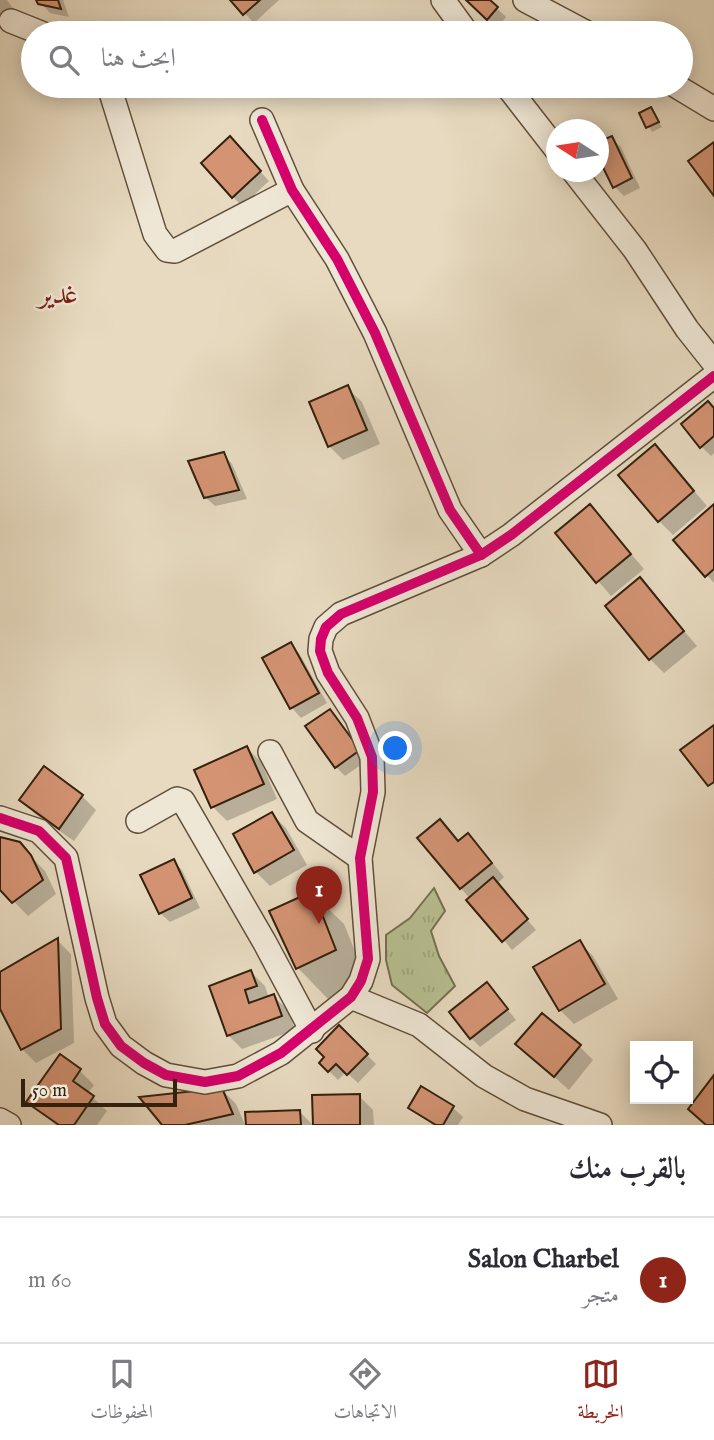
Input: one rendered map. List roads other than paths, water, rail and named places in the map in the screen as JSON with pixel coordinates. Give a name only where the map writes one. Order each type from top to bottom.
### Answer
[{"type":"street","points":[[443,0],[458,21]]},
{"type":"street","points":[[525,0],[564,21]]},
{"type":"street","points":[[11,21],[21,25]]},
{"type":"street","points":[[693,96],[714,109]]},
{"type":"street","points":[[113,98],[155,234],[167,250],[175,251],[292,190]]},
{"type":"street","points":[[516,98],[546,136]]},
{"type":"street","points":[[262,120],[292,190],[337,258],[375,333],[450,510],[481,555]]},
{"type":"street","points":[[582,182],[635,250],[714,363]]},
{"type":"street","points":[[0,818],[39,831],[66,858],[97,998],[105,1024],[121,1046],[166,1075],[205,1082],[238,1076],[281,1053],[312,1031],[351,997],[361,981],[368,959],[360,858],[373,792],[372,757],[357,718],[328,673],[320,651],[326,627],[341,614],[481,555],[511,535],[714,376]]},
{"type":"street","points":[[270,752],[307,821],[360,858]]},
{"type":"street","points":[[138,821],[177,799],[183,801],[312,1031]]},
{"type":"street","points":[[351,997],[419,1025],[484,1076],[525,1099],[600,1125]]},
{"type":"street","points":[[0,1120],[9,1125]]},
{"type":"place","name":"Salon Charbel","points":[[319,924]]},
{"type":"district","name":"غدير","points":[[58,293]]}]
